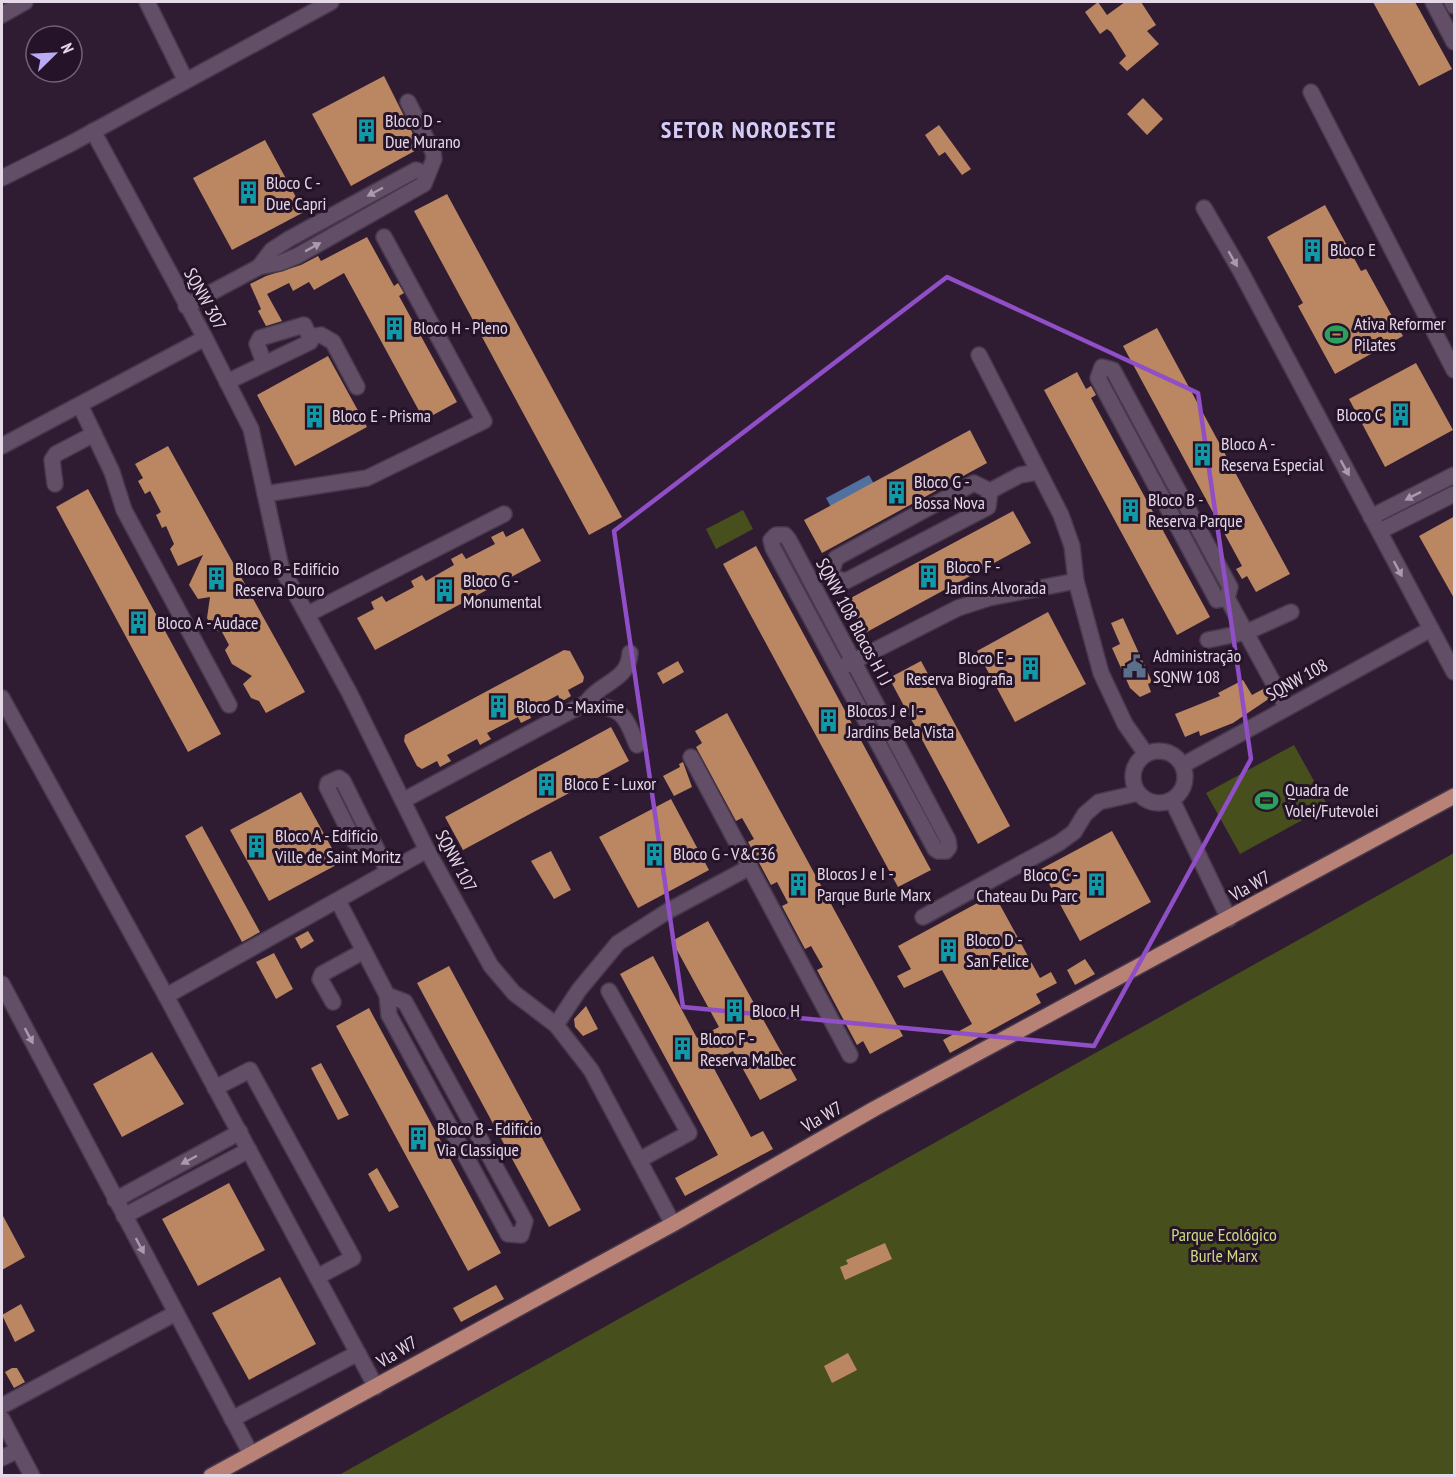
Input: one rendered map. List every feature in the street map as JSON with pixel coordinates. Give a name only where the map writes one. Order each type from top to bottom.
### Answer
[{"type":"main road","name":"Vla W7","points":[[211,1476],[673,1224],[874,1109],[1229,920],[1455,796]]},
{"type":"street","points":[[2,15],[25,2]]},
{"type":"street","points":[[147,2],[185,79]]},
{"type":"street","points":[[2,178],[331,2]]},
{"type":"street","points":[[1433,2],[1455,42]]},
{"type":"street","points":[[1452,2],[1455,6]]},
{"type":"street","points":[[1311,92],[1455,370]]},
{"type":"street","points":[[186,306],[259,267],[280,264],[297,256],[424,184],[434,159],[433,152],[408,102]]},
{"type":"street","name":"SQNW 307","points":[[93,130],[205,338],[251,429],[280,567],[308,614],[350,694]]},
{"type":"street","points":[[1204,208],[1255,298],[1455,672]]},
{"type":"street","points":[[265,494],[367,478],[484,421],[384,237]]},
{"type":"street","points":[[227,382],[310,342],[310,336],[301,324],[260,338],[257,344],[264,363]]},
{"type":"street","points":[[310,336],[321,335],[333,342],[357,387]]},
{"type":"street","points":[[2,446],[205,338]]},
{"type":"street","points":[[979,355],[1061,515],[1101,674],[1125,723],[1146,754]]},
{"type":"street","points":[[1227,598],[1217,600],[1098,378],[1101,367],[1113,370],[1230,586],[1227,598],[1287,708]]},
{"type":"street","points":[[81,405],[112,472],[123,510],[229,705]]},
{"type":"street","points":[[55,484],[51,466],[56,454],[94,434]]},
{"type":"street","points":[[990,491],[1020,475],[1039,472]]},
{"type":"street","points":[[1371,517],[1455,475]]},
{"type":"street","points":[[974,483],[990,491],[988,507],[846,581],[830,577],[836,558],[974,483]]},
{"type":"street","points":[[1380,531],[1455,494]]},
{"type":"street","points":[[308,614],[504,514]]},
{"type":"street","name":"SQNW 108 Blocos H I J","points":[[776,534],[785,535],[789,540],[948,840],[949,847],[946,851],[938,852],[935,849],[837,669],[773,548],[771,540],[776,534]]},
{"type":"street","points":[[837,669],[958,608],[989,598],[1076,581]]},
{"type":"street","points":[[1208,640],[1247,632],[1291,612]]},
{"type":"street","name":"SQNW 108","points":[[1183,765],[1431,629]]},
{"type":"street","points":[[404,800],[586,703],[599,687],[622,675],[629,665],[630,653]]},
{"type":"street","name":"SQNW 107","points":[[350,694],[427,850],[491,966],[514,993],[556,1025],[591,1070],[673,1224]]},
{"type":"street","points":[[2,698],[240,1132],[376,1387]]},
{"type":"street","points":[[586,703],[610,706],[621,713],[637,745]]},
{"type":"street","points":[[1157,751],[1168,753],[1183,765],[1185,773],[1183,786],[1172,800],[1160,803],[1148,801],[1138,794],[1133,783],[1133,772],[1138,761],[1146,754],[1157,751]]},
{"type":"street","points":[[691,756],[850,1055]]},
{"type":"street","points":[[923,917],[1059,843],[1074,832],[1085,814],[1099,802],[1138,794]]},
{"type":"street","points":[[1172,800],[1229,920]]},
{"type":"street","points":[[371,839],[388,872]]},
{"type":"street","points":[[166,996],[427,850]]},
{"type":"street","points":[[556,1025],[579,990],[618,943],[668,911],[750,867]]},
{"type":"street","points":[[338,901],[387,995],[389,1015],[508,1234],[521,1235],[525,1221],[405,1002],[387,995]]},
{"type":"street","points":[[333,1002],[320,979],[322,974],[364,951]]},
{"type":"street","points":[[2,984],[250,1454]]},
{"type":"street","points":[[609,991],[689,1133],[639,1160]]},
{"type":"street","points":[[216,1088],[250,1070],[353,1258],[317,1277]]},
{"type":"street","points":[[115,1200],[240,1132]]},
{"type":"street","points":[[124,1216],[249,1150]]},
{"type":"street","points":[[2,1406],[176,1314]]},
{"type":"street","points":[[232,1419],[358,1353]]},
{"type":"street","points":[[2,1419],[32,1476]]},
{"type":"street","points":[[2,1458],[18,1450]]},
{"type":"highlighted area","points":[[947,277],[1198,393],[1251,759],[1094,1046],[683,1007],[614,531]]},
{"type":"green space","points":[[743,510],[753,529],[716,549],[706,529]]},
{"type":"green space","name":"Quadra de Volei/Futevolei","points":[[1294,745],[1328,806],[1240,854],[1206,793]]},
{"type":"green space","name":"Parque Ecológico Burle Marx","points":[[1454,853],[1454,1475],[339,1475]]},
{"type":"water","points":[[869,475],[874,484],[831,507],[826,498]]},
{"type":"building","points":[[1098,2],[1107,15],[1125,2],[1141,2],[1156,25],[1147,31],[1159,44],[1127,71],[1119,63],[1126,56],[1111,32],[1107,29],[1100,34],[1085,12]]},
{"type":"building","points":[[1373,2],[1415,2],[1452,69],[1419,86]]},
{"type":"building","name":"Bloco D - Due Murano","points":[[384,76],[420,148],[351,186],[312,114]]},
{"type":"building","points":[[1143,98],[1163,119],[1147,135],[1127,114]]},
{"type":"building","points":[[939,125],[971,169],[962,175],[945,152],[939,156],[925,135]]},
{"type":"building","name":"Bloco C - Due Capri","points":[[265,140],[304,212],[232,250],[193,178]]},
{"type":"building","points":[[447,194],[622,517],[589,535],[414,211]]},
{"type":"building","points":[[1325,205],[1361,271],[1366,269],[1403,336],[1335,374],[1298,306],[1303,303],[1267,237]]},
{"type":"building","name":"Bloco H - Pleno","points":[[367,237],[394,286],[398,283],[404,293],[399,296],[457,402],[424,420],[344,273],[314,290],[309,282],[293,291],[289,283],[267,294],[282,321],[266,326],[258,311],[261,309],[250,284],[266,276],[301,265],[318,256],[321,261]]},
{"type":"building","name":"Bloco A - Reserva Especial","points":[[1157,328],[1290,574],[1256,592],[1247,576],[1242,579],[1236,569],[1242,566],[1123,346]]},
{"type":"building","name":"Bloco E - Prisma","points":[[328,356],[367,427],[295,466],[257,395]]},
{"type":"building","name":"Bloco C","points":[[1416,363],[1453,430],[1385,467],[1349,399]]},
{"type":"building","name":"Bloco B - Reserva Parque","points":[[1077,372],[1086,389],[1091,386],[1096,395],[1091,398],[1210,617],[1177,635],[1044,390]]},
{"type":"building","name":"Bloco G - Bossa Nova","points":[[970,430],[987,463],[822,553],[804,520]]},
{"type":"building","name":"Bloco B - Edifício Reserva Douro","points":[[168,446],[305,692],[266,713],[259,701],[251,698],[243,684],[252,676],[232,664],[225,650],[229,645],[222,632],[213,630],[207,618],[210,597],[198,599],[189,585],[203,555],[178,566],[170,549],[174,544],[166,526],[162,528],[156,515],[161,512],[150,491],[145,494],[138,481],[143,478],[135,464]]},
{"type":"building","name":"Bloco A - Audace","points":[[88,489],[221,734],[188,752],[56,507]]},
{"type":"building","name":"Bloco F - Jardins Alvorada","points":[[1013,511],[1031,543],[865,633],[847,600]]},
{"type":"building","points":[[1455,516],[1455,600],[1419,536]]},
{"type":"building","name":"Bloco G - Monumental","points":[[523,528],[541,561],[375,650],[357,618],[374,609],[371,602],[382,596],[386,602],[414,587],[411,581],[422,575],[426,581],[454,565],[451,559],[462,553],[466,559],[495,544],[491,537],[503,531],[506,537]]},
{"type":"building","name":"Blocos J e I - Jardins Bela Vista","points":[[756,546],[931,870],[898,887],[723,564]]},
{"type":"building","name":"Bloco E - Reserva Biografia","points":[[1048,612],[1086,684],[1015,722],[977,651]]},
{"type":"building","points":[[1123,618],[1152,682],[1148,684],[1151,692],[1140,697],[1130,688],[1112,648],[1120,644],[1111,623]]},
{"type":"building","name":"Bloco D - Maxime","points":[[564,650],[570,651],[584,677],[583,682],[568,690],[571,696],[561,702],[558,695],[528,711],[531,718],[521,723],[518,717],[487,733],[491,739],[480,745],[477,739],[447,755],[451,761],[440,767],[437,761],[422,769],[417,766],[404,741],[405,735]]},
{"type":"building","points":[[678,661],[684,672],[663,684],[657,673]]},
{"type":"building","points":[[921,661],[1010,826],[978,844],[889,678]]},
{"type":"building","points":[[1243,680],[1252,695],[1265,688],[1270,698],[1233,723],[1200,736],[1199,731],[1185,737],[1175,714],[1220,696],[1218,693]]},
{"type":"building","name":"Blocos J e I - Parque Burle Marx","points":[[727,713],[903,1036],[870,1054],[863,1041],[857,1045],[817,970],[823,967],[811,946],[805,949],[782,906],[788,903],[777,882],[771,885],[748,842],[754,839],[742,818],[736,821],[696,747],[702,743],[695,731]]},
{"type":"building","name":"Bloco E - Luxor","points":[[611,727],[629,761],[463,850],[445,817]]},
{"type":"building","points":[[683,762],[692,787],[674,796],[663,776],[680,767],[679,764]]},
{"type":"building","name":"Bloco A - Edifício Ville de Saint Moritz","points":[[301,792],[340,863],[269,901],[230,830]]},
{"type":"building","name":"Bloco G - V&C36","points":[[671,799],[709,870],[638,908],[599,837]]},
{"type":"building","points":[[202,826],[260,932],[242,942],[185,836]]},
{"type":"building","name":"Bloco C - Chateau Du Parc","points":[[1112,831],[1151,902],[1080,941],[1041,869]]},
{"type":"building","points":[[551,851],[571,890],[554,899],[531,861]]},
{"type":"building","points":[[994,894],[1040,978],[1051,972],[1057,983],[1036,994],[1041,1003],[950,1053],[943,1040],[972,1024],[942,970],[904,988],[897,976],[911,969],[898,946]]},
{"type":"building","points":[[708,921],[797,1080],[760,1100],[733,1051],[711,1063],[751,1137],[763,1131],[773,1149],[685,1196],[675,1178],[718,1155],[620,974],[653,956],[697,1038],[719,1027],[672,941]]},
{"type":"building","points":[[308,931],[314,941],[301,949],[295,938]]},
{"type":"building","points":[[274,953],[293,989],[276,999],[256,962]]},
{"type":"building","points":[[1085,959],[1095,974],[1075,985],[1067,970]]},
{"type":"building","points":[[449,966],[581,1210],[549,1227],[417,983]]},
{"type":"building","points":[[586,1006],[598,1029],[583,1036],[575,1027],[574,1019]]},
{"type":"building","name":"Bloco B - Edifício Via Classique","points":[[369,1008],[501,1253],[468,1271],[336,1026]]},
{"type":"building","points":[[152,1052],[184,1104],[122,1137],[93,1084]]},
{"type":"building","points":[[321,1063],[349,1115],[338,1120],[311,1068]]},
{"type":"building","points":[[377,1168],[399,1207],[389,1212],[368,1174]]},
{"type":"building","points":[[229,1183],[265,1250],[198,1286],[162,1219]]},
{"type":"building","points":[[2,1214],[25,1257],[2,1270]]},
{"type":"building","points":[[885,1243],[892,1259],[845,1280],[840,1267],[848,1264],[846,1260]]},
{"type":"building","points":[[280,1277],[316,1344],[249,1380],[212,1313]]},
{"type":"building","points":[[496,1285],[504,1299],[461,1322],[453,1308]]},
{"type":"building","points":[[21,1304],[35,1331],[15,1342],[2,1315]]},
{"type":"building","points":[[848,1353],[857,1370],[832,1383],[824,1366]]},
{"type":"building","points":[[17,1368],[25,1382],[14,1388],[5,1372]]},
{"type":"place","name":"Bloco D - Due Murano","points":[[367,131]]},
{"type":"place","name":"Bloco C - Due Capri","points":[[248,193]]},
{"type":"place","name":"Bloco E","points":[[1312,250]]},
{"type":"place","name":"Bloco H - Pleno","points":[[395,328]]},
{"type":"place","name":"Ativa Reformer Pilates","points":[[1336,334]]},
{"type":"place","name":"Bloco C","points":[[1401,415]]},
{"type":"place","name":"Bloco E - Prisma","points":[[314,416]]},
{"type":"place","name":"Bloco A - Reserva Especial","points":[[1203,454]]},
{"type":"place","name":"Bloco G - Bossa Nova","points":[[896,492]]},
{"type":"place","name":"Bloco B - Reserva Parque","points":[[1130,510]]},
{"type":"place","name":"Bloco F - Jardins Alvorada","points":[[928,577]]},
{"type":"place","name":"Bloco B - Edifício Reserva Douro","points":[[217,579]]},
{"type":"place","name":"Bloco G - Monumental","points":[[445,591]]},
{"type":"place","name":"Bloco A - Audace","points":[[139,623]]},
{"type":"place","name":"Administração SQNW 108","points":[[1135,666]]},
{"type":"place","name":"Bloco E - Reserva Biografia","points":[[1031,668]]},
{"type":"place","name":"Bloco D - Maxime","points":[[498,707]]},
{"type":"place","name":"Blocos J e I - Jardins Bela Vista","points":[[829,721]]},
{"type":"place","name":"Bloco E - Luxor","points":[[546,784]]},
{"type":"place","name":"Quadra de Volei/Futevolei","points":[[1267,800]]},
{"type":"place","name":"Bloco A - Edifício Ville de Saint Moritz","points":[[257,846]]},
{"type":"place","name":"Bloco G - V&C36","points":[[655,854]]},
{"type":"place","name":"Blocos J e I - Parque Burle Marx","points":[[799,884]]},
{"type":"place","name":"Bloco C - Chateau Du Parc","points":[[1096,885]]},
{"type":"place","name":"Bloco D - San Felice","points":[[948,950]]},
{"type":"place","name":"Bloco H","points":[[734,1011]]},
{"type":"place","name":"Bloco F - Reserva Malbec","points":[[682,1049]]},
{"type":"place","name":"Bloco B - Edifício Via Classique","points":[[419,1139]]},
{"type":"district","name":"SETOR NOROESTE","points":[[749,130]]}]
